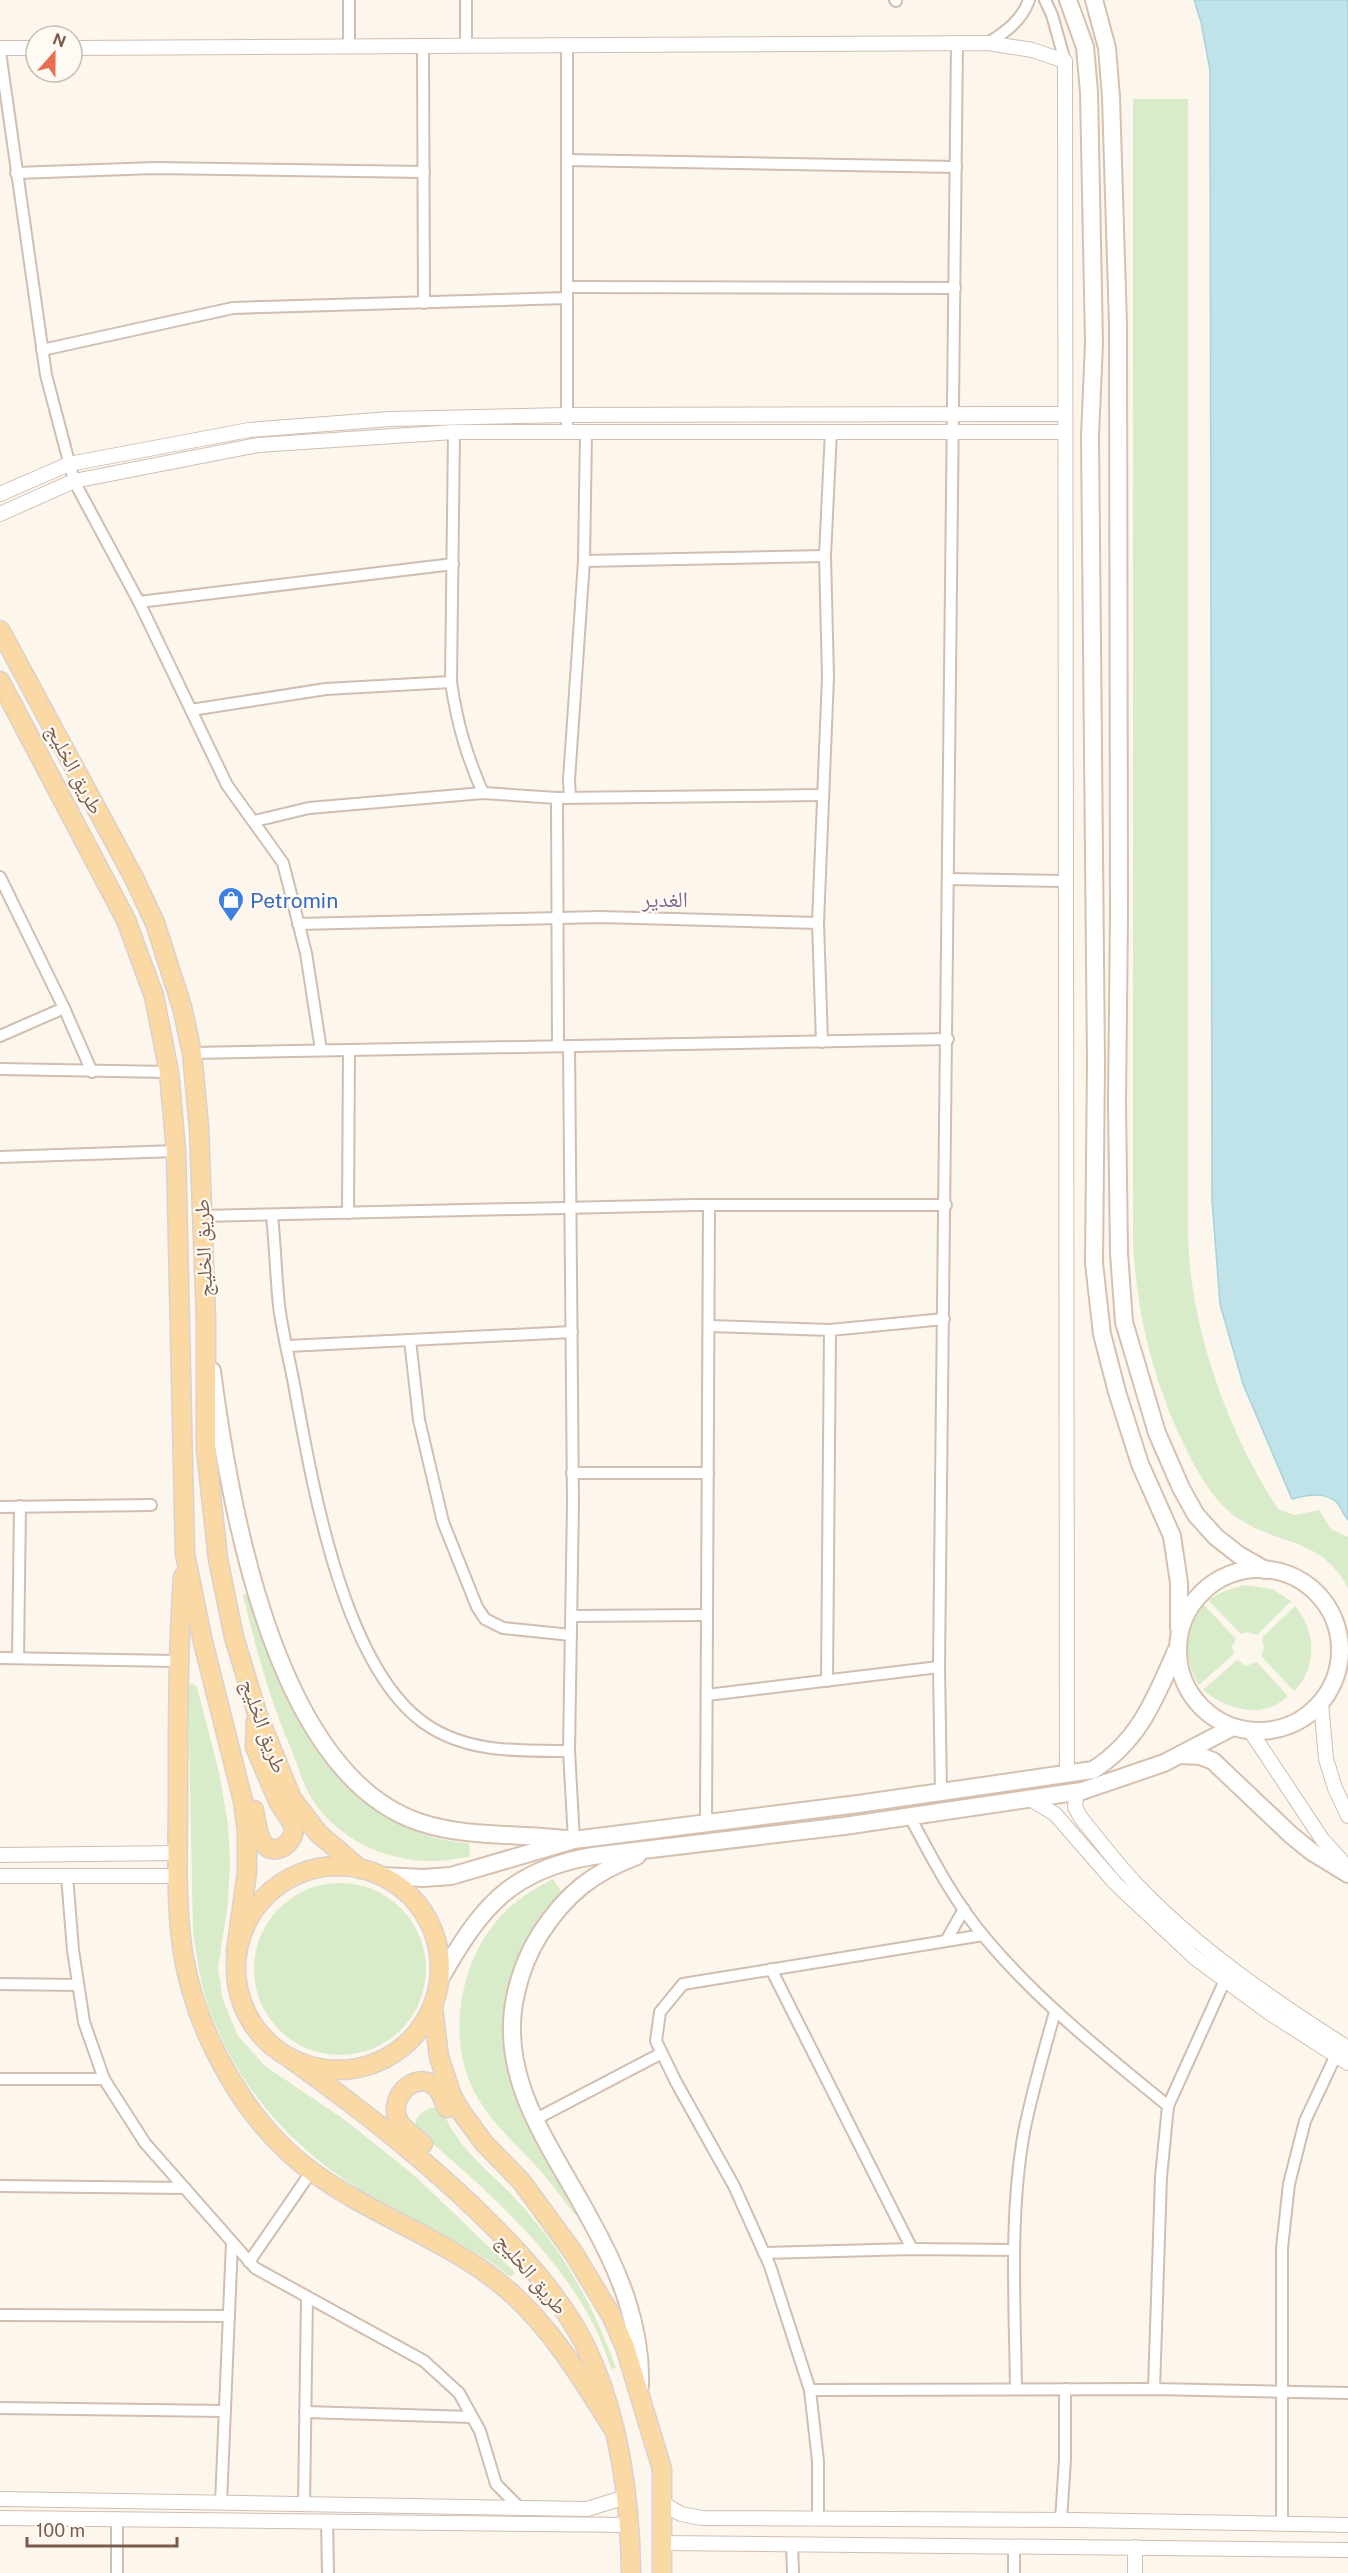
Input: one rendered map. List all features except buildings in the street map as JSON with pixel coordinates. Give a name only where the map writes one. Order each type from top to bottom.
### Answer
[{"type":"main road","points":[[382,1876],[423,1878],[451,1876],[574,1840],[941,1793],[1093,1770],[1112,1758],[1135,1732],[1151,1708],[1176,1651],[1179,1628],[1179,1583],[1172,1536],[1140,1464],[1117,1392],[1102,1334],[1094,1263],[1096,1064],[1090,436],[1094,331],[1089,92],[1085,47],[1068,0]]},
{"type":"main road","points":[[1094,0],[1107,48],[1111,97],[1118,325],[1117,1103],[1119,1253],[1124,1322],[1138,1377],[1157,1433],[1181,1488],[1196,1515],[1216,1537],[1239,1555],[1265,1570]]},
{"type":"main road","name":"طريق الخليج","points":[[0,630],[145,901],[168,958],[192,1053],[199,1127],[206,1320],[206,1449],[218,1559],[234,1637],[256,1713],[291,1799],[318,1833],[360,1869]]},
{"type":"main road","name":"طريق الخليج","points":[[0,681],[126,920],[142,958],[154,996],[169,1072],[176,1151],[185,1554],[203,1642],[243,1801],[247,1831],[247,1872],[236,1952]]},
{"type":"main road","points":[[206,1320],[228,1481],[245,1552],[261,1606],[287,1674],[309,1720],[326,1747],[344,1770],[369,1794],[393,1811],[418,1822],[447,1830],[530,1834],[574,1840]]},
{"type":"main road","points":[[185,1554],[177,1661],[178,1876],[182,1941],[188,1981],[213,2047],[252,2110],[280,2144],[311,2172],[346,2194],[457,2254],[510,2292],[548,2332],[614,2430]]},
{"type":"main road","points":[[1176,1651],[1180,1675],[1191,1696],[1207,1714],[1233,1727],[1251,1732],[1274,1731],[1300,1721],[1322,1703],[1335,1680],[1341,1653],[1337,1625],[1324,1601],[1304,1582],[1279,1571],[1251,1568],[1225,1575],[1205,1588],[1189,1606],[1179,1628]]},
{"type":"main road","points":[[224,1720],[238,1751],[261,1841],[266,1846],[277,1849],[286,1846],[292,1840],[295,1833],[294,1826],[278,1801],[255,1746],[256,1713]]},
{"type":"main road","points":[[440,1979],[484,1912],[514,1884],[528,1875],[575,1859],[910,1817],[1077,1791],[1164,1763],[1233,1727]]},
{"type":"main road","points":[[1179,1754],[1200,1756],[1213,1761],[1283,1828],[1312,1852],[1348,1874]]},
{"type":"main road","points":[[640,2390],[639,2354],[631,2309],[591,2220],[534,2121],[516,2073],[512,2042],[514,2003],[530,1951],[559,1906],[598,1873],[656,1848]]},
{"type":"main road","points":[[344,1866],[382,1876],[396,1883],[414,1899],[428,1919],[438,1942],[441,1966],[433,2008],[408,2044],[382,2061],[352,2070],[321,2070],[292,2060],[265,2041],[246,2015],[236,1985],[236,1952],[245,1923],[262,1898],[285,1879],[314,1868],[344,1866]]},
{"type":"main road","name":"طريق الخليج","points":[[433,2008],[440,2057],[452,2096],[484,2143],[521,2181],[579,2260],[611,2315],[625,2347],[640,2390],[662,2469],[663,2573]]},
{"type":"main road","name":"طريق الخليج","points":[[292,2060],[404,2143],[442,2177],[507,2240],[540,2277],[570,2319],[599,2379],[614,2430],[630,2525],[631,2573]]},
{"type":"main road","points":[[507,2240],[496,2216],[476,2193],[400,2123],[396,2104],[404,2088],[413,2083],[427,2082],[439,2090],[447,2110],[467,2140],[496,2172],[553,2224]]},
{"type":"street","points":[[349,0],[349,46]]},
{"type":"street","points":[[466,0],[466,46]]},
{"type":"street","points":[[988,43],[1008,31],[1026,8],[1029,0]]},
{"type":"street","points":[[1045,0],[1052,15],[1065,61],[1067,1773]]},
{"type":"street","points":[[941,1793],[939,1668],[950,879],[957,43]]},
{"type":"street","points":[[84,48],[988,43],[1032,50],[1065,61]]},
{"type":"street","points":[[567,45],[567,432]]},
{"type":"street","points":[[423,46],[424,303]]},
{"type":"street","points":[[24,49],[0,50],[46,375],[74,481],[139,602],[227,785],[255,820],[283,863],[306,953],[321,1050]]},
{"type":"street","points":[[567,160],[956,167]]},
{"type":"street","points":[[16,173],[155,168],[424,172]]},
{"type":"street","points":[[42,350],[233,308],[424,303],[567,293],[955,288]]},
{"type":"street","points":[[0,494],[69,464],[249,430],[390,419],[567,415],[1065,414]]},
{"type":"street","points":[[822,1042],[818,923],[828,677],[825,556],[831,431]]},
{"type":"street","points":[[0,514],[74,481],[258,445],[454,432],[1065,432]]},
{"type":"street","points":[[454,432],[452,682],[457,720],[466,754],[483,793]]},
{"type":"street","points":[[570,796],[569,780],[584,561],[586,432]]},
{"type":"street","points":[[584,561],[825,556]]},
{"type":"street","points":[[139,602],[453,564]]},
{"type":"street","points":[[191,710],[326,689],[452,682]]},
{"type":"street","points":[[255,820],[309,808],[483,793],[556,798],[570,796],[823,795]]},
{"type":"street","points":[[556,798],[558,918],[572,1209],[573,1473],[569,1751],[574,1840]]},
{"type":"street","points":[[0,877],[64,1008],[92,1072]]},
{"type":"street","points":[[950,879],[1065,881]]},
{"type":"street","points":[[298,924],[600,917],[818,923]]},
{"type":"street","points":[[1,1032],[64,1008]]},
{"type":"street","points":[[192,1053],[948,1039]]},
{"type":"street","points":[[348,1213],[349,1050]]},
{"type":"street","points":[[0,1069],[169,1072]]},
{"type":"street","points":[[0,1157],[176,1151]]},
{"type":"street","points":[[201,1216],[709,1205],[946,1205]]},
{"type":"street","points":[[706,1824],[709,1205]]},
{"type":"street","points":[[272,1215],[280,1308],[315,1495],[334,1565],[361,1635],[383,1678],[402,1706],[425,1724],[449,1737],[480,1747],[520,1751],[569,1751]]},
{"type":"street","points":[[709,1326],[830,1330],[944,1319]]},
{"type":"street","points":[[827,1681],[830,1330]]},
{"type":"street","points":[[288,1346],[572,1332]]},
{"type":"street","points":[[410,1340],[419,1420],[442,1522],[477,1607],[485,1619],[503,1628],[571,1635]]},
{"type":"street","points":[[573,1473],[708,1473]]},
{"type":"street","points":[[0,1507],[151,1505]]},
{"type":"street","points":[[18,1658],[20,1506]]},
{"type":"street","points":[[572,1616],[707,1615]]},
{"type":"street","points":[[0,1658],[177,1661]]},
{"type":"street","points":[[707,1695],[939,1668]]},
{"type":"street","points":[[1322,1703],[1326,1759],[1335,1788],[1348,1815]]},
{"type":"street","points":[[1251,1732],[1322,1839],[1348,1868]]},
{"type":"street","points":[[1077,1791],[1076,1807],[1081,1818],[1136,1884],[1184,1930],[1234,1971],[1342,2052],[1348,2063]]},
{"type":"street","points":[[1030,1799],[1055,1814],[1116,1884],[1194,1957],[1271,2014],[1342,2052]]},
{"type":"street","points":[[910,1817],[951,1892],[983,1935],[1055,2012],[1168,2106]]},
{"type":"street","points":[[0,1855],[178,1853]]},
{"type":"street","points":[[0,1876],[178,1876]]},
{"type":"street","points":[[67,1876],[84,2022],[104,2079],[145,2143],[255,2268],[424,2361],[459,2393],[480,2431],[496,2484],[520,2508]]},
{"type":"street","points":[[946,1941],[964,1909]]},
{"type":"street","points":[[818,2518],[818,2461],[810,2390],[764,2253],[734,2186],[656,2042],[660,2012],[683,1984],[983,1935]]},
{"type":"street","points":[[771,1969],[912,2249]]},
{"type":"street","points":[[1154,2389],[1161,2177],[1168,2106],[1225,1980]]},
{"type":"street","points":[[0,1984],[78,1985]]},
{"type":"street","points":[[1016,2389],[1014,2250],[1024,2133],[1055,2012]]},
{"type":"street","points":[[1282,2524],[1282,2248],[1289,2184],[1305,2121],[1342,2052]]},
{"type":"street","points":[[534,2121],[662,2053]]},
{"type":"street","points":[[0,2079],[104,2079]]},
{"type":"street","points":[[249,2262],[311,2172]]},
{"type":"street","points":[[0,2186],[185,2188]]},
{"type":"street","points":[[221,2503],[232,2242]]},
{"type":"street","points":[[764,2253],[912,2249],[1014,2250]]},
{"type":"street","points":[[304,2505],[307,2297]]},
{"type":"street","points":[[0,2315],[229,2316]]},
{"type":"street","points":[[1061,2520],[1065,2459],[1065,2389]]},
{"type":"street","points":[[810,2390],[1154,2389],[1348,2393]]},
{"type":"street","points":[[0,2408],[225,2410]]},
{"type":"street","points":[[305,2412],[472,2416]]},
{"type":"street","points":[[0,2499],[587,2509],[626,2497]]},
{"type":"street","points":[[662,2503],[681,2514],[702,2518],[1061,2520],[1348,2525]]},
{"type":"street","points":[[0,2518],[630,2525]]},
{"type":"street","points":[[117,2518],[117,2573]]},
{"type":"street","points":[[327,2521],[328,2573]]},
{"type":"street","points":[[662,2543],[1348,2550]]},
{"type":"street","points":[[792,2544],[793,2573]]},
{"type":"street","points":[[1014,2546],[1014,2573]]},
{"type":"street","points":[[1135,2573],[1136,2547]]},
{"type":"green space","points":[[1133,99],[1188,99],[1188,1231],[1195,1303],[1203,1340],[1227,1412],[1260,1479],[1278,1509],[1295,1515],[1319,1510],[1331,1529],[1348,1537],[1348,1588],[1325,1560],[1299,1544],[1254,1528],[1239,1519],[1210,1490],[1189,1455],[1166,1404],[1149,1350],[1138,1296],[1133,1240]]},
{"type":"green space","points":[[1244,1585],[1272,1589],[1291,1601],[1257,1635],[1248,1632],[1241,1634],[1208,1600],[1222,1592]]},
{"type":"green space","points":[[249,1593],[298,1712],[332,1766],[353,1790],[389,1818],[433,1837],[469,1843],[470,1857],[438,1861],[416,1860],[381,1852],[349,1836],[322,1813],[305,1786],[269,1689],[243,1595]]},
{"type":"green space","points":[[1204,1605],[1236,1639],[1232,1646],[1234,1654],[1199,1685],[1190,1665],[1188,1644],[1189,1634],[1197,1614]]},
{"type":"green space","points":[[1295,1606],[1307,1626],[1311,1649],[1307,1671],[1294,1691],[1261,1656],[1264,1648],[1262,1638]]},
{"type":"green space","points":[[1237,1660],[1246,1666],[1257,1662],[1288,1696],[1267,1708],[1245,1710],[1222,1703],[1203,1690]]},
{"type":"green space","points":[[192,1683],[197,1687],[219,1772],[228,1825],[230,1861],[228,1903],[218,1968],[223,2000],[238,2036],[265,2066],[345,2120],[416,2177],[513,2270],[515,2274],[510,2277],[481,2256],[356,2187],[304,2148],[260,2102],[226,2047],[205,1995],[193,1931],[188,1688]]},
{"type":"green space","points":[[553,1879],[562,1892],[545,1910],[530,1932],[519,1956],[511,1982],[505,2036],[507,2063],[519,2103],[543,2152],[579,2213],[575,2215],[546,2177],[482,2105],[467,2075],[460,2030],[465,1984],[482,1941],[508,1909],[529,1892]]},
{"type":"green space","points":[[340,1883],[357,1884],[373,1889],[388,1897],[401,1908],[412,1921],[420,1936],[425,1952],[425,1986],[420,2002],[412,2017],[401,2030],[388,2041],[373,2049],[357,2054],[340,2055],[323,2054],[307,2049],[292,2041],[279,2030],[268,2017],[260,2002],[255,1986],[254,1969],[255,1952],[260,1936],[268,1921],[279,1908],[292,1897],[307,1889],[323,1884]]},
{"type":"green space","points":[[435,2107],[442,2109],[458,2139],[518,2201],[556,2249],[580,2287],[616,2368],[611,2369],[598,2334],[579,2300],[557,2267],[531,2236],[473,2179],[415,2129],[416,2120],[421,2114]]},
{"type":"water","points":[[1194,0],[1348,0],[1348,1520],[1338,1504],[1328,1497],[1310,1495],[1292,1499],[1243,1384],[1220,1304],[1212,1200],[1210,70],[1201,22]]},
{"type":"place","name":"Petromin","points":[[231,923]]},
{"type":"district","name":"الغدير","points":[[665,899]]}]
